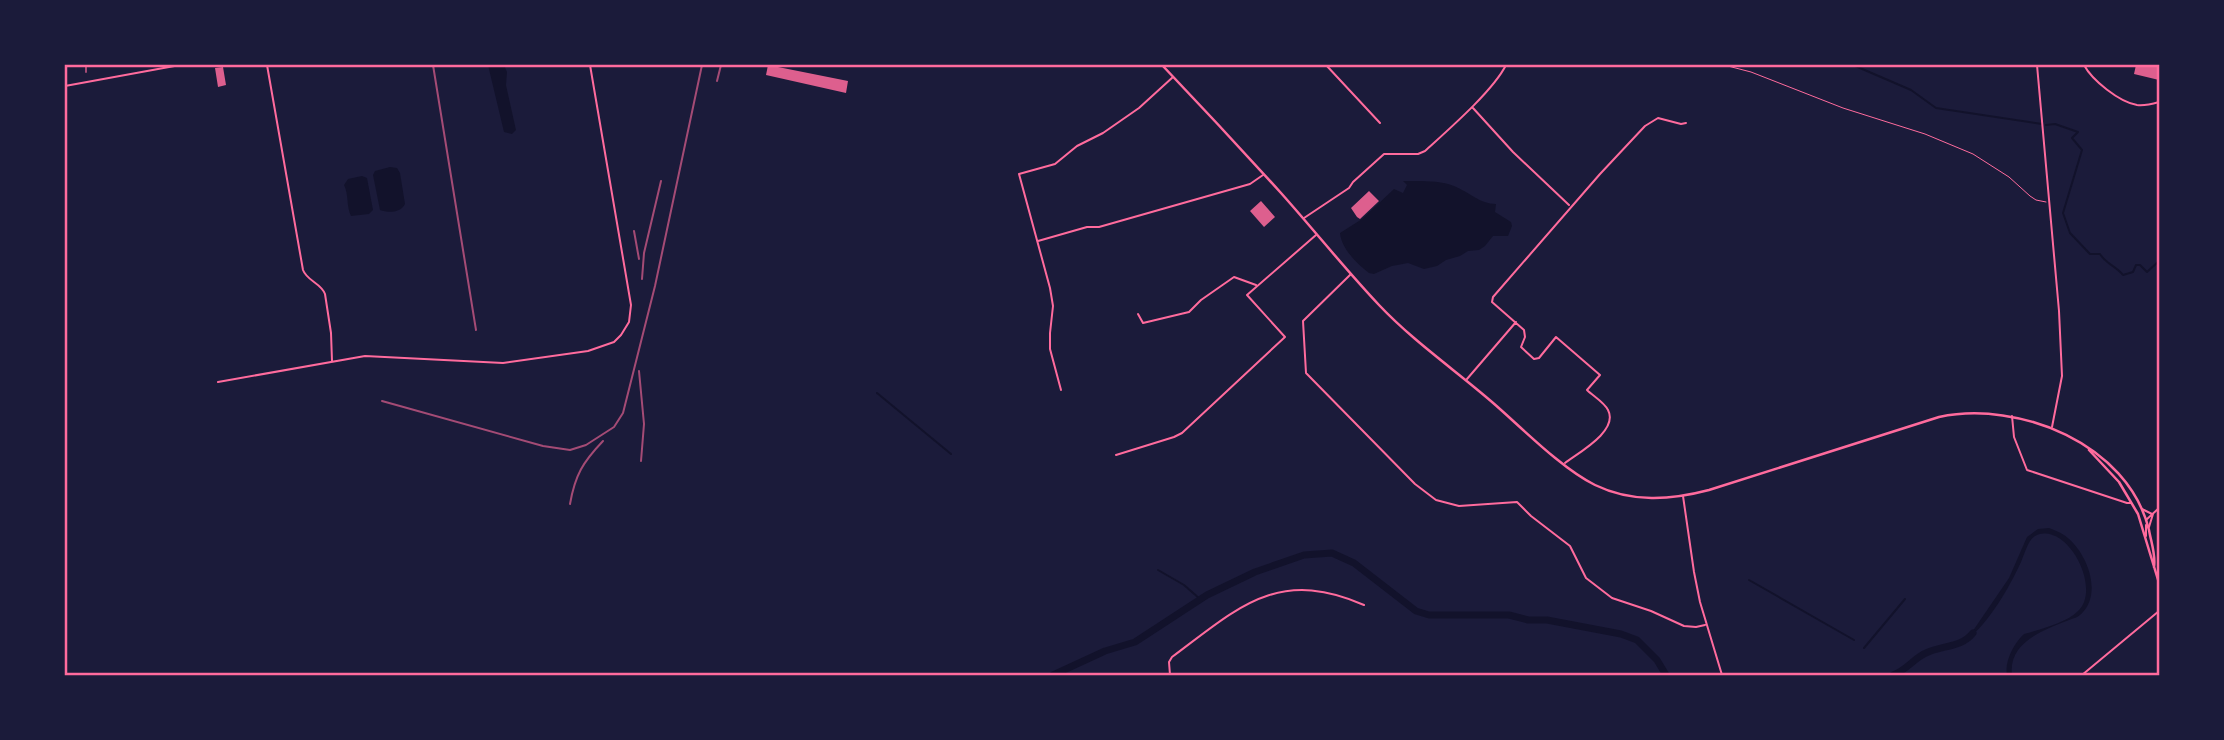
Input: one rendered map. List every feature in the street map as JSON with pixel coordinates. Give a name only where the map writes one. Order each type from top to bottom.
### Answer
[{"type":"main road","points":[[1162,65],[1264,174],[1379,305],[1564,464],[1594,485],[1615,493],[1655,499],[1683,496],[1939,417],[1965,413],[2012,416],[2052,428],[2101,456],[2117,472],[2146,520],[2159,583]]},
{"type":"main road","points":[[2085,446],[2114,476],[2132,502],[2148,535]]},
{"type":"street","points":[[65,86],[180,65]]},
{"type":"street","points":[[267,65],[303,270],[325,295],[332,363]]},
{"type":"street","points":[[218,382],[377,356],[515,362],[597,349],[614,342],[629,322],[631,305],[590,65]]},
{"type":"street","points":[[1326,65],[1380,123]]},
{"type":"street","points":[[1303,219],[1349,188],[1384,154],[1418,154],[1425,151],[1472,107],[1506,65]]},
{"type":"street","points":[[2037,65],[2059,311],[2062,376],[2052,428]]},
{"type":"street","points":[[2084,65],[2095,81],[2133,104],[2142,106],[2159,102]]},
{"type":"street","points":[[1061,390],[1050,349],[1049,333],[1054,306],[1019,174],[1055,164],[1077,146],[1103,133],[1139,108],[1173,77]]},
{"type":"street","points":[[1472,107],[1513,152],[1571,207]]},
{"type":"street","points":[[1564,464],[1594,442],[1608,425],[1608,409],[1587,390],[1600,375],[1556,337],[1539,358],[1534,359],[1521,346],[1525,334],[1516,322],[1492,302],[1493,297],[1649,123],[1658,118],[1681,124],[1686,122]]},
{"type":"street","points":[[1038,241],[1250,184],[1264,174]]},
{"type":"street","points":[[1116,455],[1182,433],[1285,337],[1247,295],[1317,234]]},
{"type":"street","points":[[1352,273],[1303,321],[1306,373],[1427,494],[1443,503],[1459,506],[1517,502],[1570,546],[1586,578],[1618,602],[1650,611],[1684,626],[1706,625]]},
{"type":"street","points":[[1138,314],[1143,323],[1187,312],[1234,277],[1258,285]]},
{"type":"street","points":[[1466,379],[1516,322]]},
{"type":"street","points":[[2012,416],[2014,437],[2027,470],[2127,503],[2132,502]]},
{"type":"street","points":[[1683,496],[1693,572],[1706,625],[1723,675]]},
{"type":"street","points":[[2138,514],[2146,520],[2159,508]]},
{"type":"street","points":[[2141,509],[2153,514]]},
{"type":"street","points":[[2148,535],[2153,514]]},
{"type":"street","points":[[1170,675],[1169,662],[1172,657],[1228,614],[1259,598],[1283,591],[1305,589],[1341,596],[1364,605]]},
{"type":"street","points":[[2082,675],[2159,611]]},
{"type":"lane","points":[[1724,65],[1751,72],[1843,108],[1925,134],[1973,154],[2009,177],[2036,200],[2048,202]]},
{"type":"shaded area","points":[[488,65],[504,65],[507,72],[506,85],[516,130],[512,134],[504,132]]},
{"type":"shaded area","points":[[397,168],[400,173],[405,204],[401,209],[390,212],[380,210],[373,175],[375,171]]},
{"type":"shaded area","points":[[362,176],[367,178],[373,210],[369,214],[351,216],[344,185],[348,179]]},
{"type":"shaded area","points":[[1403,181],[1448,184],[1480,200],[1496,204],[1495,212],[1511,222],[1508,236],[1493,236],[1479,250],[1468,251],[1437,266],[1424,269],[1408,263],[1374,274],[1369,273],[1346,250],[1340,233],[1362,219],[1394,189],[1403,193],[1407,185]]},
{"type":"shaded area","points":[[2049,528],[2072,541],[2085,560],[2091,582],[2089,603],[2078,616],[2039,633],[2022,646],[2012,664],[2012,675],[2007,675],[2011,653],[2024,634],[2067,619],[2078,611],[2084,601],[2084,574],[2070,548],[2049,534],[2037,535],[2029,543],[1998,604],[1966,641],[2009,578],[2027,537],[2038,529]]},
{"type":"building","points":[[768,65],[848,81],[846,93],[766,75]]},
{"type":"building","points":[[2136,65],[2159,66],[2159,80],[2134,74]]},
{"type":"building","points":[[223,67],[226,85],[218,87],[215,68]]},
{"type":"building","points":[[1369,191],[1379,201],[1360,219],[1351,208]]},
{"type":"building","points":[[1261,201],[1275,217],[1264,227],[1250,211]]},
{"type":"waterway","points":[[1853,65],[1911,90],[1936,108],[2042,124]]},
{"type":"waterway","points":[[2046,125],[2055,124],[2078,132],[2072,138],[2082,150],[2063,213],[2070,233],[2090,254],[2100,254],[2123,275],[2133,272],[2136,265],[2140,265],[2147,272],[2159,261]]},
{"type":"waterway","points":[[877,393],[951,454]]},
{"type":"waterway","points":[[1053,675],[1105,651],[1135,642],[1207,595],[1255,572],[1304,555],[1332,553],[1354,563],[1416,611],[1429,615],[1509,615],[1621,634],[1637,640],[1657,660],[1666,675]]},
{"type":"waterway","points":[[1158,570],[1184,585],[1200,599]]},
{"type":"waterway","points":[[1749,580],[1854,640]]},
{"type":"waterway","points":[[1864,648],[1905,599]]},
{"type":"waterway","points":[[1893,675],[1922,655],[1957,644],[1973,633]]},
{"type":"railway","points":[[86,65],[86,72]]},
{"type":"railway","points":[[433,65],[476,330]]},
{"type":"railway","points":[[382,401],[543,446],[570,450],[586,445],[614,427],[623,413],[655,286],[702,65]]},
{"type":"railway","points":[[717,81],[721,65]]},
{"type":"railway","points":[[642,279],[644,253],[661,181]]},
{"type":"railway","points":[[634,231],[639,259]]},
{"type":"railway","points":[[639,371],[644,424],[641,461]]},
{"type":"railway","points":[[570,504],[581,470],[603,441]]}]
